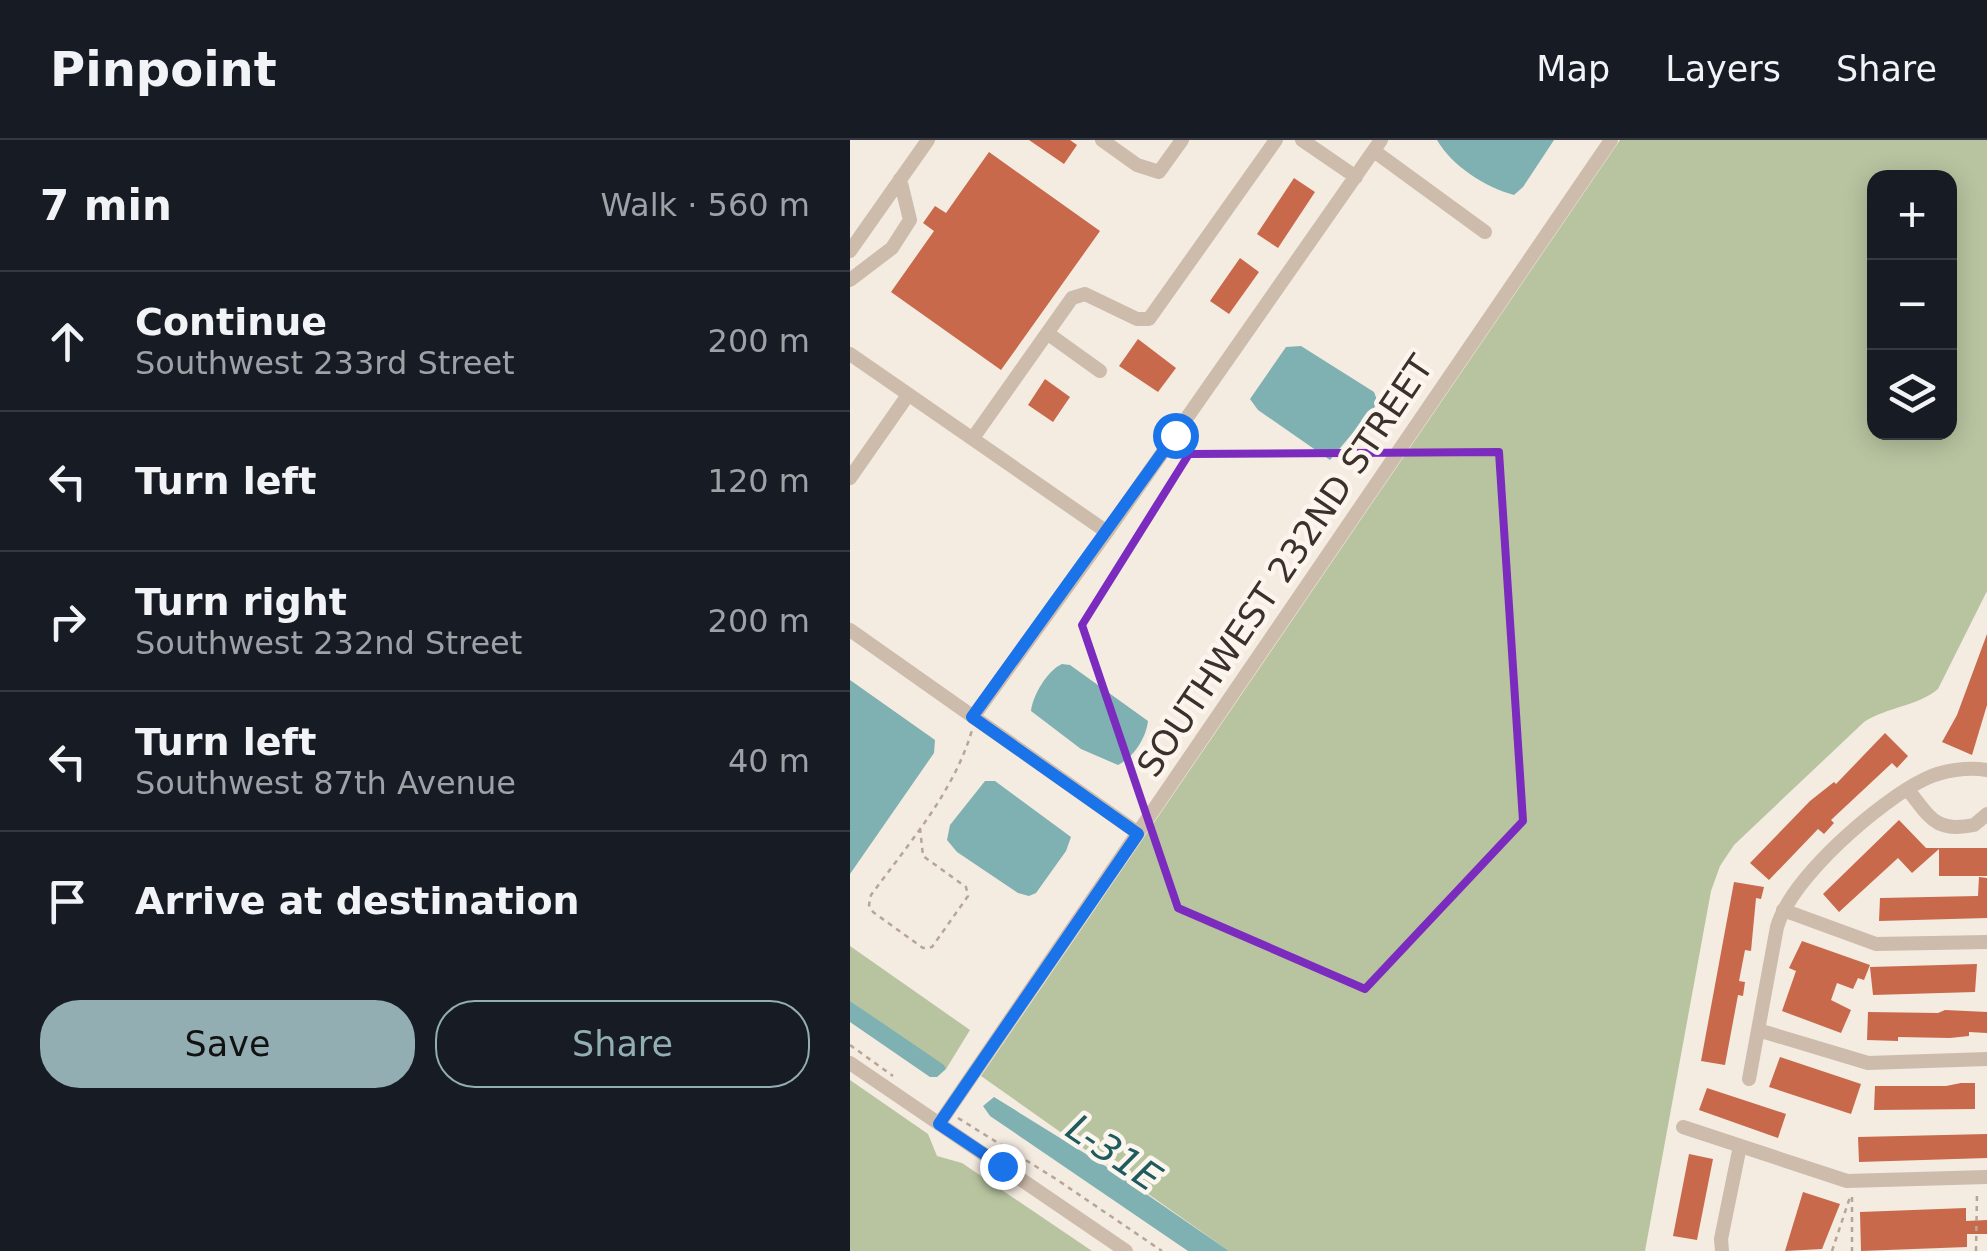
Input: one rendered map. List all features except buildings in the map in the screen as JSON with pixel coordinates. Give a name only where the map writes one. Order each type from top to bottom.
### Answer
[{"type":"street","points":[[850,252],[928,140]]},
{"type":"street","points":[[1102,140],[1137,165],[1160,172],[1182,140]]},
{"type":"street","points":[[974,438],[1072,298],[1084,294],[1137,319],[1149,319],[1276,140]]},
{"type":"street","points":[[1302,140],[1356,177]]},
{"type":"street","name":"SOUTHWEST 232ND STREET","points":[[939,1124],[1612,140]]},
{"type":"street","points":[[974,718],[1378,146],[1485,232]]},
{"type":"street","points":[[850,280],[892,248],[910,220],[900,180]]},
{"type":"street","points":[[1047,333],[1100,371]]},
{"type":"street","points":[[850,354],[1107,532]]},
{"type":"street","points":[[850,478],[908,394]]},
{"type":"street","points":[[850,630],[1138,834]]},
{"type":"street","points":[[1749,1080],[1783,910],[1809,874],[1877,811],[1927,777],[1962,769],[1987,770]]},
{"type":"street","points":[[1908,790],[1930,818],[1942,826],[1969,826],[1979,823],[1987,814]]},
{"type":"street","points":[[1783,910],[1876,944],[1987,942]]},
{"type":"street","points":[[1758,1030],[1868,1063],[1987,1059]]},
{"type":"street","points":[[850,1063],[1126,1251]]},
{"type":"street","points":[[1682,1127],[1852,1182],[1987,1176]]},
{"type":"street","points":[[1722,1251],[1721,1239],[1740,1146]]},
{"type":"path","points":[[920,828],[923,856],[966,887],[968,896],[932,947],[923,948],[873,912],[870,894],[920,828],[964,757],[974,718]]},
{"type":"path","points":[[850,1045],[892,1075]]},
{"type":"path","points":[[959,1118],[1162,1251]]},
{"type":"path","points":[[1976,1194],[1976,1251]]},
{"type":"path","points":[[1832,1251],[1851,1197],[1852,1251]]},
{"type":"highlighted area","points":[[1499,452],[1523,821],[1365,989],[1178,908],[1082,625],[1189,454]]},
{"type":"green space","points":[[1620,140],[1987,140],[1987,591],[1938,689],[1864,722],[1734,845],[1720,866],[1711,891],[1645,1251],[1229,1251],[981,1076]]},
{"type":"green space","points":[[850,946],[970,1030],[946,1069],[850,1001]]},
{"type":"green space","points":[[850,1080],[928,1134],[937,1156],[962,1163],[1092,1251],[850,1251]]},
{"type":"water","points":[[1437,140],[1554,140],[1514,195],[1470,174]]},
{"type":"water","points":[[1301,346],[1374,392],[1378,403],[1330,460],[1258,410],[1250,399],[1286,347]]},
{"type":"water","points":[[1062,664],[1070,665],[1148,721],[1138,746],[1118,765],[1081,749],[1031,711],[1042,684]]},
{"type":"water","points":[[850,680],[935,740],[934,753],[850,874]]},
{"type":"water","points":[[985,781],[995,781],[1071,837],[1066,851],[1036,893],[1029,896],[1018,893],[957,852],[947,840],[950,825]]},
{"type":"water","points":[[850,1001],[946,1069],[937,1077],[930,1077],[850,1022]]},
{"type":"water","name":"L-31E","points":[[994,1097],[1107,1167],[1229,1251],[1188,1251],[990,1116],[983,1106]]},
{"type":"route","points":[[1002,1166],[939,1124],[1138,834],[972,717],[1175,435]]}]
